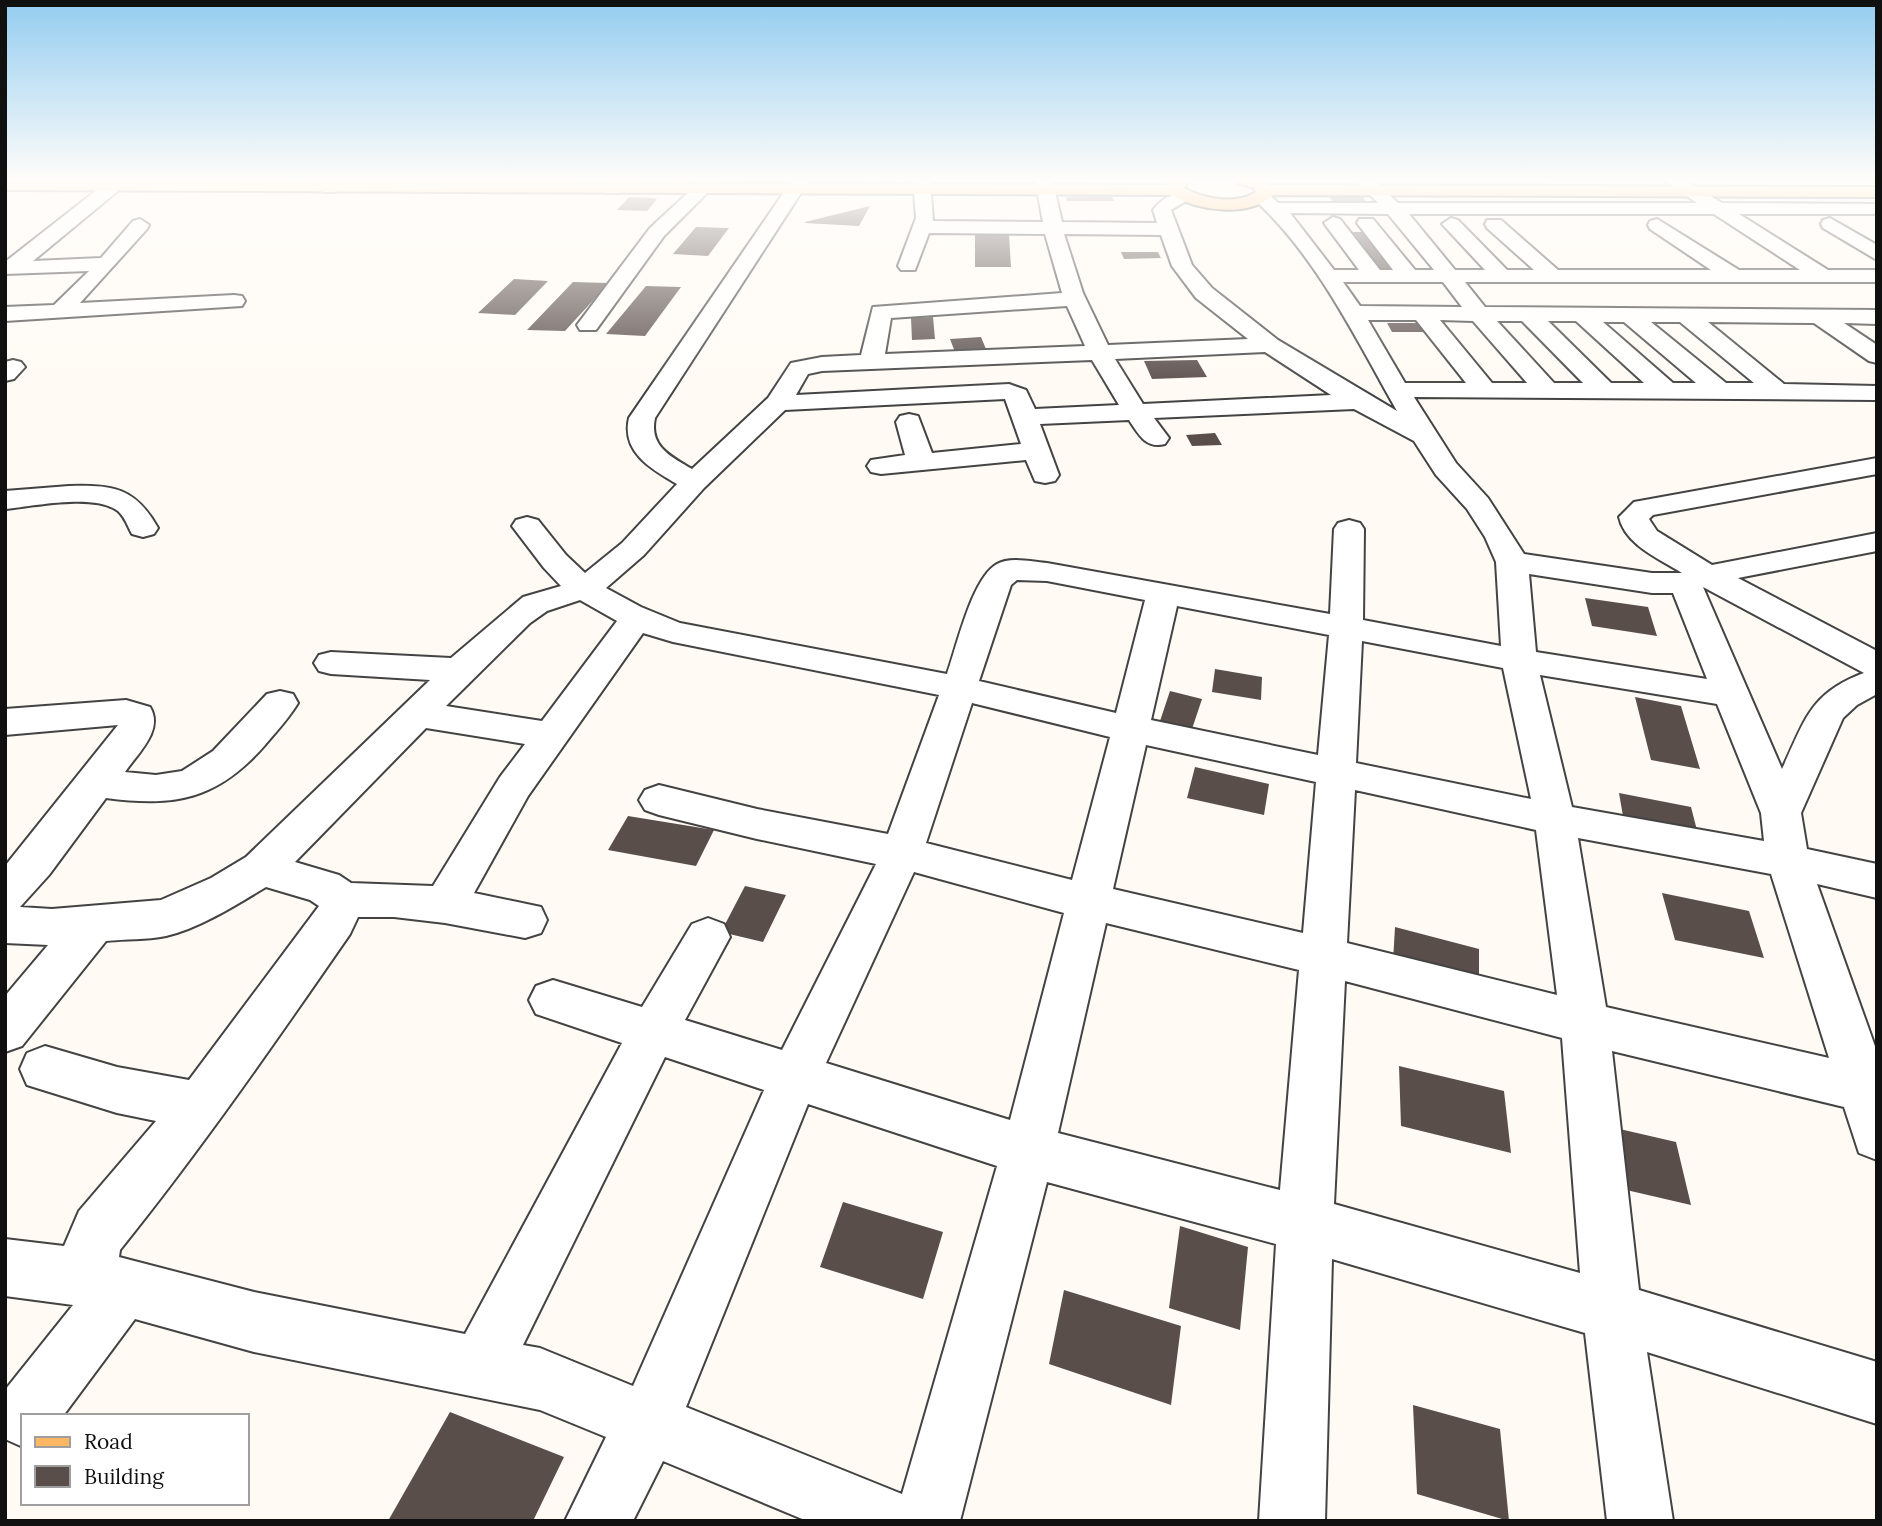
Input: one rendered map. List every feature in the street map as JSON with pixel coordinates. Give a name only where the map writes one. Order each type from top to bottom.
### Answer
[{"type":"street","points":[[8,268],[31,250]]},
{"type":"street","points":[[60,311],[119,250]]},
{"type":"street","points":[[588,325],[643,250]]},
{"type":"street","points":[[694,482],[652,456],[640,441],[637,430],[642,418],[753,250]]},
{"type":"street","points":[[908,266],[914,250]]},
{"type":"street","points":[[1060,250],[1075,299],[1102,353],[1133,411],[1156,438]]},
{"type":"street","points":[[1176,250],[1182,266],[1196,284],[1270,345],[1358,401],[1424,436]]},
{"type":"street","points":[[1313,250],[1348,289],[1422,313],[1877,316]]},
{"type":"street","points":[[1339,250],[1348,289],[1398,390],[1446,469],[1478,504],[1513,562],[1519,660],[1555,819],[1585,1023],[1612,1311],[1640,1521]]},
{"type":"street","points":[[1388,250],[1409,276]]},
{"type":"street","points":[[1430,250],[1478,313],[1547,390]]},
{"type":"street","points":[[1477,250],[1502,275]]},
{"type":"street","points":[[1524,250],[1552,275]]},
{"type":"street","points":[[1688,250],[1732,286],[1756,315]]},
{"type":"street","points":[[1783,250],[1877,316]]},
{"type":"street","points":[[1743,254],[1778,276]]},
{"type":"street","points":[[1838,257],[1875,282]]},
{"type":"street","points":[[8,268],[107,264]]},
{"type":"street","points":[[1348,289],[1409,276],[1458,284],[1502,275],[1705,276],[1732,286],[1778,276],[1823,276],[1875,282]]},
{"type":"street","points":[[1348,289],[1458,284],[1732,286],[1847,295],[1875,282]]},
{"type":"street","points":[[872,362],[881,312],[1075,299]]},
{"type":"street","points":[[5,314],[234,301]]},
{"type":"street","points":[[1422,313],[1484,389]]},
{"type":"street","points":[[1528,314],[1603,389]]},
{"type":"street","points":[[1629,314],[1721,392]]},
{"type":"street","points":[[1582,315],[1666,390]]},
{"type":"street","points":[[1685,315],[1778,391]]},
{"type":"street","points":[[1818,316],[1877,356]]},
{"type":"street","points":[[1709,335],[1850,338]]},
{"type":"street","points":[[5,925],[52,926],[166,918],[226,890],[261,869],[459,670],[518,616],[535,604],[587,588],[633,549],[694,482],[778,403],[799,368],[872,362],[1270,345]]},
{"type":"street","points":[[1398,390],[1603,389],[1877,393]]},
{"type":"street","points":[[778,403],[998,390],[1017,395],[1041,463],[921,462],[881,466]]},
{"type":"street","points":[[1025,417],[1358,401]]},
{"type":"street","points":[[909,422],[921,462]]},
{"type":"street","points":[[1877,466],[1720,493],[1637,512],[1634,517],[1636,526],[1646,537],[1696,579],[1877,665]]},
{"type":"street","points":[[5,500],[76,494],[102,496],[129,505],[144,528]]},
{"type":"street","points":[[527,526],[565,572],[594,596],[635,619],[673,632],[932,682],[1133,729],[1555,819],[1788,861],[1877,881]]},
{"type":"street","points":[[1292,1521],[1305,1224],[1337,772],[1349,529]]},
{"type":"street","points":[[1513,562],[1652,583],[1696,579],[1877,542]]},
{"type":"street","points":[[598,1521],[649,1421],[794,1078],[902,853],[961,690],[996,582],[1009,570],[1047,572],[1346,629],[1733,695]]},
{"type":"street","points":[[1696,579],[1733,695],[1781,813],[1788,861],[1871,1091],[1877,1135]]},
{"type":"street","points":[[927,1521],[1028,1151],[1133,729],[1163,595]]},
{"type":"street","points":[[445,905],[514,787],[635,619]]},
{"type":"street","points":[[331,663],[459,670]]},
{"type":"street","points":[[1781,813],[1805,755],[1828,712],[1840,699],[1857,688],[1877,681]]},
{"type":"street","points":[[97,783],[155,789],[181,788],[205,779],[223,766],[280,703]]},
{"type":"street","points":[[5,722],[126,712],[138,716],[137,727],[97,783],[5,895]]},
{"type":"street","points":[[418,714],[551,735]]},
{"type":"street","points":[[659,800],[757,824],[902,853],[1585,1023],[1871,1091]]},
{"type":"street","points":[[261,869],[324,887],[343,900],[394,900],[445,905],[525,920]]},
{"type":"street","points":[[108,1284],[90,1253],[99,1231],[199,1106],[334,921],[343,900]]},
{"type":"street","points":[[5,1031],[94,923]]},
{"type":"street","points":[[480,1367],[653,1032],[708,937]]},
{"type":"street","points":[[553,1000],[1028,1151],[1305,1224],[1612,1311],[1877,1393]]},
{"type":"street","points":[[45,1069],[117,1090],[199,1106]]},
{"type":"street","points":[[5,1267],[108,1284],[254,1322],[540,1379],[649,1421],[887,1521]]},
{"type":"street","points":[[24,1414],[108,1284]]},
{"type":"street","points":[[5,1439],[21,1419]]},
{"type":"building","points":[[676,250],[712,250],[708,256],[673,254]]},
{"type":"building","points":[[975,250],[1010,250],[1011,267],[975,267]]},
{"type":"building","points":[[1364,250],[1380,250],[1396,271],[1379,271]]},
{"type":"building","points":[[1121,252],[1158,252],[1161,258],[1124,259]]},
{"type":"building","points":[[514,279],[548,281],[515,315],[478,313]]},
{"type":"building","points":[[573,282],[609,283],[565,331],[527,330]]},
{"type":"building","points":[[646,286],[681,287],[645,336],[606,334]]},
{"type":"building","points":[[933,317],[935,339],[912,340],[911,318]]},
{"type":"building","points":[[1387,323],[1425,323],[1431,332],[1392,332]]},
{"type":"building","points":[[981,337],[986,349],[955,352],[950,339]]},
{"type":"building","points":[[1197,360],[1207,377],[1152,379],[1144,361]]},
{"type":"building","points":[[1215,433],[1222,445],[1192,446],[1186,435]]},
{"type":"building","points":[[1585,598],[1648,607],[1657,636],[1592,626]]},
{"type":"building","points":[[1215,669],[1262,677],[1261,700],[1212,692]]},
{"type":"building","points":[[1170,691],[1202,699],[1190,735],[1158,727]]},
{"type":"building","points":[[1635,697],[1681,706],[1700,769],[1651,760]]},
{"type":"building","points":[[1195,767],[1269,784],[1264,815],[1187,798]]},
{"type":"building","points":[[1619,793],[1691,807],[1699,838],[1624,822]]},
{"type":"building","points":[[628,816],[714,830],[696,866],[608,850]]},
{"type":"building","points":[[745,886],[786,895],[763,942],[721,932]]},
{"type":"building","points":[[1662,893],[1749,911],[1764,958],[1675,940]]},
{"type":"building","points":[[1395,927],[1479,949],[1479,984],[1393,961]]},
{"type":"building","points":[[1399,1066],[1504,1091],[1511,1153],[1401,1126]]},
{"type":"building","points":[[1611,1127],[1676,1142],[1691,1205],[1622,1189]]},
{"type":"building","points":[[843,1202],[943,1232],[923,1299],[820,1267]]},
{"type":"building","points":[[1180,1226],[1248,1247],[1240,1330],[1169,1308]]},
{"type":"building","points":[[1064,1290],[1181,1326],[1171,1405],[1049,1364]]},
{"type":"building","points":[[1413,1405],[1500,1429],[1509,1521],[1417,1494]]},
{"type":"building","points":[[450,1412],[564,1457],[533,1521],[388,1521]]}]
